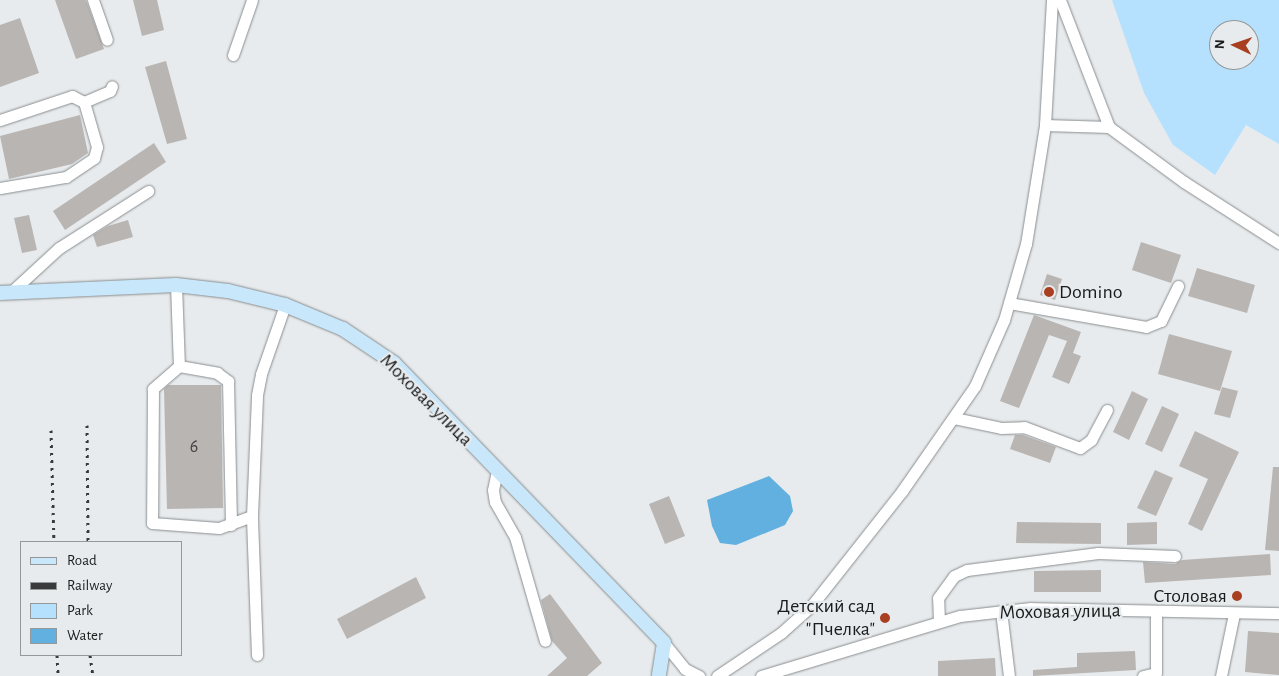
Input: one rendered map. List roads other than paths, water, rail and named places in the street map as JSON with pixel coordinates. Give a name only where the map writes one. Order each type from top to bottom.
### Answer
[{"type":"main road","name":"Моховая улица","points":[[5,293],[176,285],[228,290],[285,305],[343,329],[394,364],[664,642]]},
{"type":"main road","points":[[659,676],[664,642]]},
{"type":"street","points":[[93,0],[108,40]]},
{"type":"street","points":[[232,55],[252,0]]},
{"type":"street","points":[[717,676],[781,633],[812,605],[902,491],[954,418],[974,386],[1009,302],[1026,244],[1045,125],[1052,0]]},
{"type":"street","points":[[1060,0],[1109,127],[1184,182],[1279,243]]},
{"type":"street","points":[[84,102],[110,91],[112,86]]},
{"type":"street","points":[[0,120],[72,96],[84,102],[97,147],[94,158],[66,177],[0,188]]},
{"type":"street","points":[[1045,125],[1109,127]]},
{"type":"street","points":[[5,293],[59,248],[148,191]]},
{"type":"street","points":[[176,285],[179,366]]},
{"type":"street","points":[[1009,302],[1146,327],[1161,321],[1178,286]]},
{"type":"street","points":[[257,655],[252,516],[258,395],[261,374],[285,305]]},
{"type":"street","points":[[179,366],[216,373],[228,381],[231,525]]},
{"type":"street","points":[[179,366],[153,389],[152,523],[219,528],[252,516]]},
{"type":"street","points":[[954,418],[1001,428],[1024,427],[1080,448],[1091,440],[1107,410]]},
{"type":"street","points":[[497,471],[493,490],[495,502],[515,537],[545,641]]},
{"type":"street","points":[[939,622],[938,598],[950,579],[967,570],[1098,554],[1175,556]]},
{"type":"street","name":"Моховая улица","points":[[761,676],[939,622],[1001,611],[1031,608],[1234,614],[1279,613]]},
{"type":"street","points":[[1001,611],[1009,676]]},
{"type":"street","points":[[1143,676],[1156,673],[1156,612]]},
{"type":"street","points":[[1221,676],[1234,614]]},
{"type":"street","points":[[664,642],[685,670],[699,676]]},
{"type":"water","points":[[769,476],[790,496],[793,511],[785,525],[736,545],[720,543],[712,526],[707,500]]},
{"type":"railway","points":[[87,425],[88,541]]},
{"type":"railway","points":[[51,430],[54,541]]},
{"type":"railway","points":[[57,656],[58,676]]},
{"type":"railway","points":[[90,656],[93,676]]},
{"type":"place","name":"Domino","points":[[1049,292]]},
{"type":"place","name":"Столовая","points":[[1237,596]]},
{"type":"place","name":"Детский сад \"Пчелка\"","points":[[885,618]]}]
